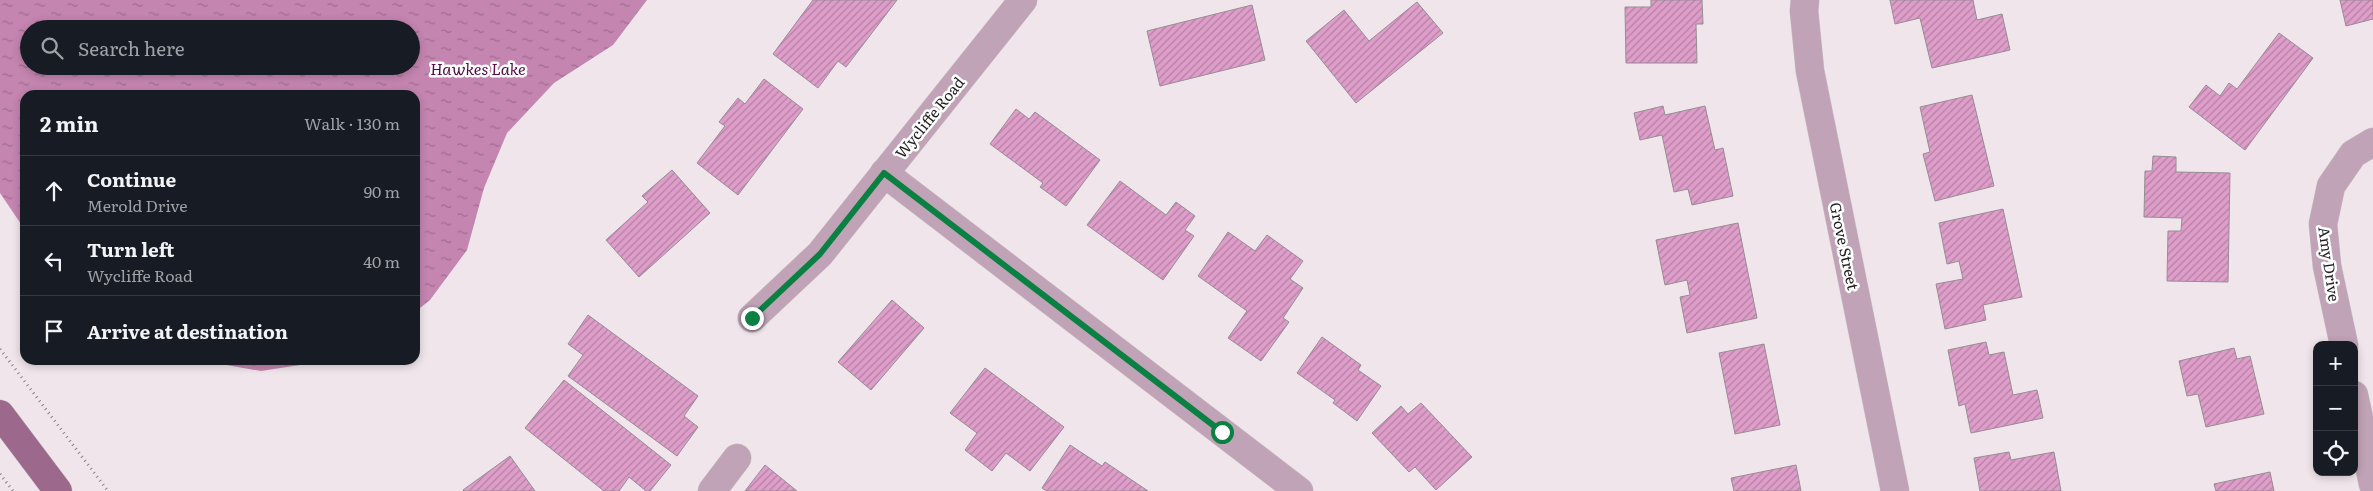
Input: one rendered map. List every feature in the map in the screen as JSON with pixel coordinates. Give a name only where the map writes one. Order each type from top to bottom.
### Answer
[{"type":"main road","points":[[0,414],[58,491]]},
{"type":"street","name":"Wycliffe Road","points":[[752,318],[820,254],[1023,0]]},
{"type":"street","name":"Grove Street","points":[[1805,0],[1804,11],[1810,71],[1895,491]]},
{"type":"street","name":"Amy Drive","points":[[2343,341],[2327,266],[2323,224],[2331,186],[2353,154],[2373,142]]},
{"type":"street","points":[[884,173],[1299,491]]},
{"type":"street","points":[[2358,414],[2373,484]]},
{"type":"street","points":[[712,491],[738,458]]},
{"type":"path","points":[[0,349],[108,491]]},
{"type":"path","points":[[0,474],[13,491]]},
{"type":"water","name":"Hawkes Lake","points":[[0,0],[647,0],[613,45],[554,83],[507,133],[484,188],[467,250],[430,300],[420,308],[420,90],[20,90],[20,223],[0,193]]},
{"type":"water","points":[[227,365],[300,365],[261,371]]},
{"type":"building","points":[[813,0],[897,0],[846,67],[838,61],[818,88],[773,54]]},
{"type":"building","points":[[1651,0],[1702,0],[1703,24],[1696,24],[1697,63],[1626,63],[1625,7],[1651,7]]},
{"type":"building","points":[[1890,0],[1973,0],[1977,20],[2002,14],[2010,50],[1932,68],[1920,18],[1895,24]]},
{"type":"building","points":[[2340,0],[2373,0],[2373,19],[2346,26]]},
{"type":"building","points":[[1417,2],[1443,33],[1356,103],[1306,41],[1344,10],[1369,41]]},
{"type":"building","points":[[1252,5],[1265,60],[1160,86],[1147,31]]},
{"type":"building","points":[[2279,33],[2313,58],[2245,150],[2189,107],[2206,85],[2220,96],[2229,83],[2237,89]]},
{"type":"building","points":[[764,79],[803,109],[738,195],[697,163],[725,126],[719,122],[738,98],[745,104]]},
{"type":"building","points":[[1972,95],[1994,186],[1935,201],[1923,154],[1930,152],[1920,107]]},
{"type":"building","points":[[1663,106],[1665,115],[1705,106],[1715,150],[1723,148],[1733,196],[1692,205],[1688,189],[1674,192],[1662,135],[1640,140],[1634,113]]},
{"type":"building","points":[[1016,109],[1029,119],[1035,112],[1100,160],[1066,206],[1040,187],[1043,183],[990,144]]},
{"type":"building","points":[[2153,156],[2176,157],[2176,172],[2230,173],[2228,282],[2167,281],[2168,231],[2181,231],[2182,218],[2144,217],[2145,171],[2152,171]]},
{"type":"building","points":[[672,170],[710,213],[639,277],[606,240],[648,202],[642,196]]},
{"type":"building","points":[[1120,181],[1166,215],[1176,202],[1195,216],[1185,230],[1194,236],[1163,280],[1087,225]]},
{"type":"building","points":[[2003,209],[2022,297],[1983,305],[1986,320],[1945,329],[1936,284],[1963,279],[1959,261],[1947,264],[1939,223]]},
{"type":"building","points":[[1738,223],[1757,318],[1687,333],[1680,297],[1690,295],[1687,280],[1665,285],[1656,240]]},
{"type":"building","points":[[1228,232],[1255,251],[1267,235],[1303,261],[1290,279],[1303,288],[1283,318],[1289,322],[1261,361],[1228,338],[1247,311],[1198,276]]},
{"type":"building","points":[[892,300],[924,328],[871,390],[838,362]]},
{"type":"building","points":[[588,315],[698,396],[684,416],[698,427],[677,456],[568,376],[583,355],[568,344]]},
{"type":"building","points":[[1322,337],[1361,365],[1358,370],[1381,386],[1357,421],[1333,403],[1335,400],[1297,373]]},
{"type":"building","points":[[1986,342],[1989,355],[2004,352],[2013,395],[2037,390],[2043,418],[1971,433],[1965,404],[1959,406],[1948,350]]},
{"type":"building","points":[[1764,344],[1780,425],[1735,434],[1719,353]]},
{"type":"building","points":[[2234,348],[2237,359],[2250,356],[2264,414],[2206,427],[2198,394],[2187,396],[2179,361]]},
{"type":"building","points":[[985,368],[1064,427],[1030,471],[1006,453],[992,471],[965,450],[977,433],[950,413]]},
{"type":"building","points":[[564,380],[671,465],[650,491],[646,491],[629,477],[619,491],[604,491],[525,428]]},
{"type":"building","points":[[1421,403],[1472,457],[1436,490],[1415,467],[1409,472],[1372,433],[1401,406],[1408,414]]},
{"type":"building","points":[[1070,445],[1102,466],[1105,462],[1148,491],[1047,491],[1042,488]]},
{"type":"building","points":[[2009,452],[2011,460],[2054,452],[2061,491],[1980,491],[1974,458]]},
{"type":"building","points":[[510,456],[535,491],[463,490]]},
{"type":"building","points":[[765,465],[797,491],[745,491]]},
{"type":"building","points":[[1796,465],[1801,491],[1734,491],[1731,478]]},
{"type":"building","points":[[2270,472],[2274,491],[2216,491],[2214,484]]},
{"type":"route","points":[[752,318],[781,293],[820,254],[884,173],[1222,432]]}]
